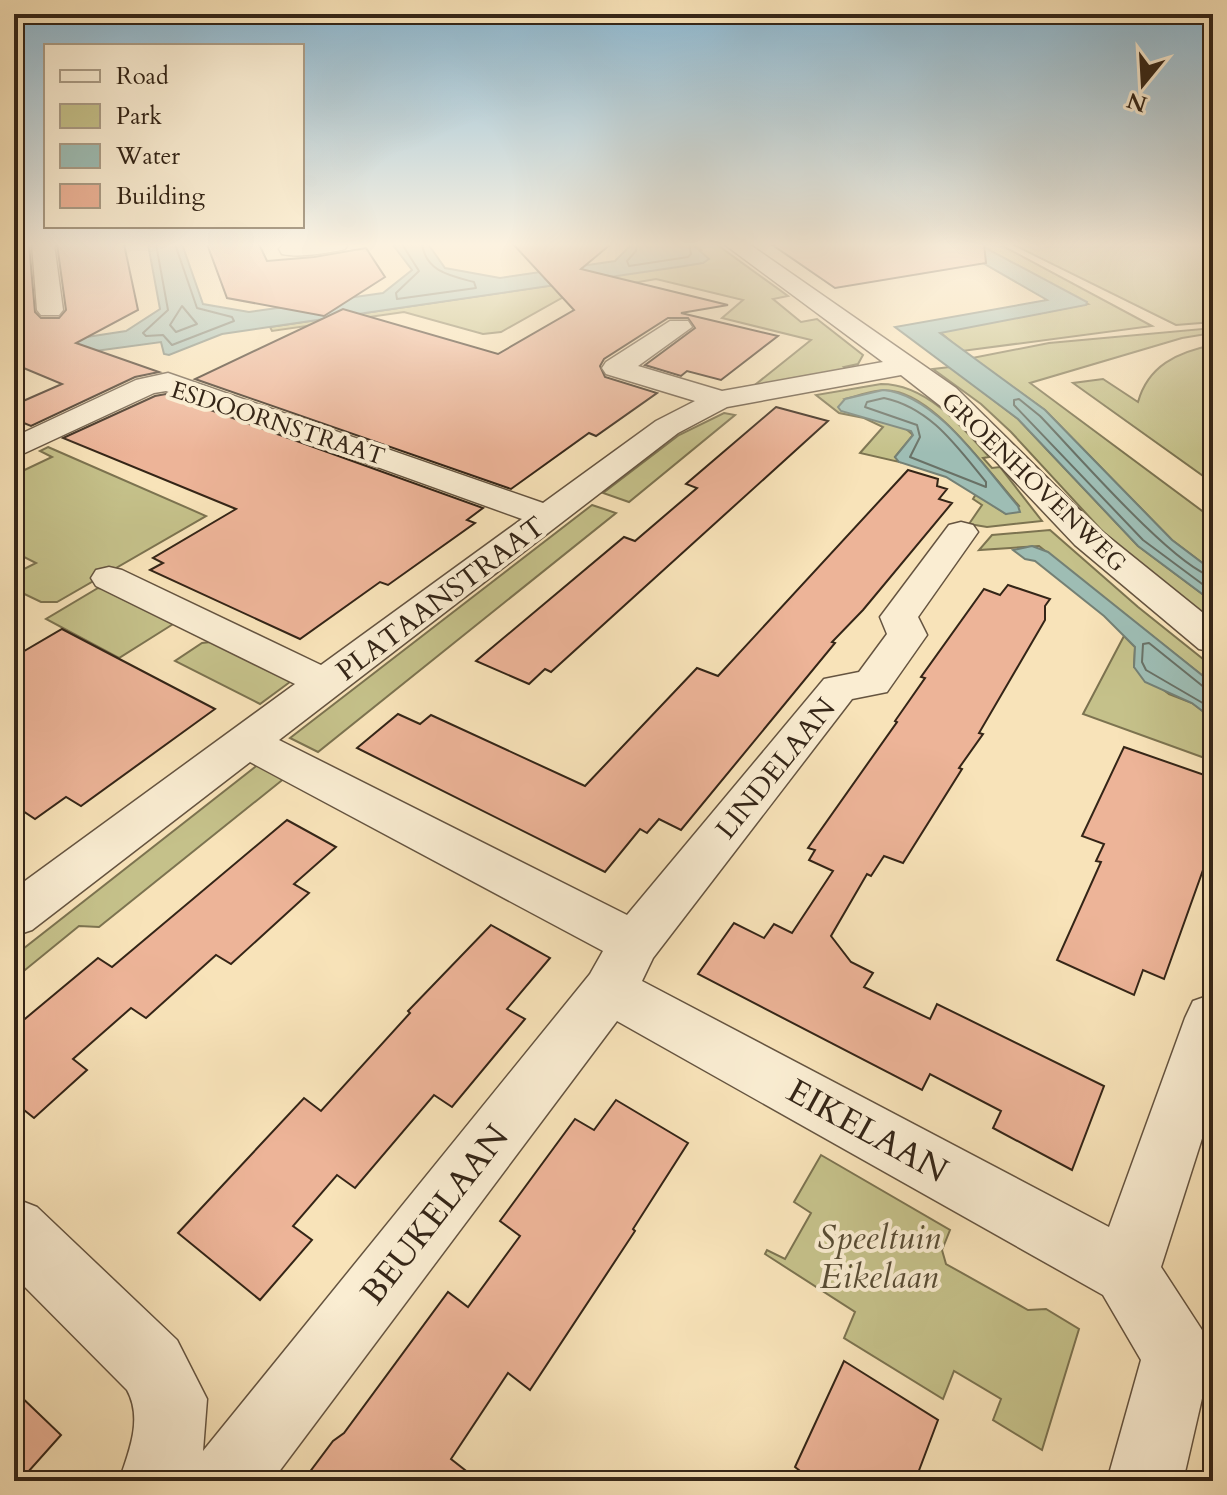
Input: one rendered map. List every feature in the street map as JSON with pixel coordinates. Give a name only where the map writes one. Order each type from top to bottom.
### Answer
[{"type":"street","name":"GROENHOVENWEG","points":[[832,314],[974,418],[1070,521],[1131,577],[1213,640]]},
{"type":"street","points":[[679,327],[616,368],[719,400]]},
{"type":"street","name":"PLATAANSTRAAT","points":[[14,916],[328,684],[667,427],[719,400],[905,366]]},
{"type":"street","name":"ESDOORNSTRAAT","points":[[14,449],[146,386],[168,382],[547,516]]},
{"type":"street","name":"LINDELAAN","points":[[622,967],[839,688],[872,683],[907,635],[899,617],[961,532]]},
{"type":"street","points":[[109,578],[328,684]]},
{"type":"street","name":"EIKELAAN","points":[[249,743],[622,967],[834,1110],[1126,1272]]},
{"type":"street","name":"BEUKELAAN","points":[[226,1481],[622,967]]},
{"type":"street","points":[[1145,1481],[1177,1355],[1126,1272],[1213,1018]]},
{"type":"street","points":[[14,1230],[152,1365],[171,1399],[163,1460]]},
{"type":"green space","points":[[360,314],[392,314],[272,331],[270,327]]},
{"type":"green space","points":[[410,314],[534,314],[501,332],[483,334]]},
{"type":"green space","points":[[727,314],[791,314],[801,322],[817,319],[863,355],[858,364],[844,367],[848,370],[751,388],[811,340],[722,318]]},
{"type":"green space","points":[[1036,314],[1129,314],[1152,326],[962,351],[940,332]]},
{"type":"green space","points":[[1153,314],[1213,314],[1213,322],[1176,325]]},
{"type":"green space","points":[[1213,328],[1213,333],[1182,338],[1030,383],[1213,519],[1213,571],[1172,540],[1045,410],[972,358],[1049,343]]},
{"type":"green space","points":[[1213,345],[1213,483],[1073,383],[1103,379],[1138,402],[1149,379],[1166,363],[1188,352]]},
{"type":"green space","points":[[950,367],[1018,419],[1138,546],[1213,602],[1213,622],[1118,548],[1011,432],[981,404],[933,369]]},
{"type":"green space","points":[[881,384],[913,391],[941,408],[989,457],[983,458],[992,468],[1000,467],[1042,521],[987,527],[969,524],[982,505],[973,499],[976,494],[1006,514],[1019,506],[945,422],[910,397],[881,390],[845,399],[905,428],[913,435],[895,457],[899,462],[860,453],[883,427],[864,418],[839,413],[816,395]]},
{"type":"green space","points":[[724,413],[735,415],[629,502],[603,493],[679,435]]},
{"type":"green space","points":[[48,447],[206,516],[57,602],[41,602],[14,589],[14,574],[36,563],[14,552],[14,475],[52,457],[40,451]]},
{"type":"green space","points":[[592,505],[616,513],[318,752],[290,738]]},
{"type":"green space","points":[[1050,530],[1213,667],[1213,684],[1039,546],[979,550],[992,535]]},
{"type":"green space","points":[[98,588],[110,589],[178,621],[119,658],[46,619]]},
{"type":"green space","points":[[1124,636],[1135,647],[1134,667],[1169,694],[1192,703],[1213,719],[1213,761],[1083,714]]},
{"type":"green space","points":[[219,641],[294,679],[260,704],[175,661],[202,643]]},
{"type":"green space","points":[[264,760],[291,773],[99,927],[79,926],[14,979],[14,956]]},
{"type":"green space","name":"Speeltuin Eikelaan","points":[[821,1155],[950,1230],[942,1250],[946,1264],[1028,1310],[1046,1309],[1079,1329],[1042,1450],[993,1420],[1001,1399],[954,1371],[943,1399],[844,1338],[855,1312],[765,1254],[767,1250],[785,1259],[811,1213],[794,1202]]},
{"type":"water","points":[[153,314],[360,314],[222,334],[169,355],[164,354],[161,342],[14,362],[14,348],[126,331]]},
{"type":"water","points":[[969,314],[1040,314],[940,333],[1045,410],[1172,540],[1213,571],[1213,602],[1138,546],[1018,419],[895,327]]},
{"type":"water","points":[[883,390],[903,395],[922,405],[958,435],[1020,512],[1006,514],[946,477],[899,462],[895,457],[913,435],[911,431],[841,411],[838,407],[845,399]]},
{"type":"water","points":[[1032,546],[1048,552],[1213,684],[1213,719],[1192,703],[1145,682],[1134,667],[1135,647],[1104,616],[1035,561],[1025,559],[1013,550]]},
{"type":"building","points":[[14,314],[59,318],[63,314],[131,314],[76,343],[159,372],[135,377],[31,426],[14,419],[14,405],[62,384],[14,364]]},
{"type":"building","points":[[333,314],[359,314],[498,354],[567,314],[684,314],[778,336],[721,380],[687,371],[681,376],[645,365],[695,328],[688,318],[668,318],[604,359],[600,366],[605,377],[657,393],[596,436],[589,433],[511,489],[195,379]]},
{"type":"building","points":[[166,394],[483,508],[467,520],[475,523],[388,585],[380,582],[300,639],[150,570],[163,563],[153,558],[236,509],[63,438],[155,396]]},
{"type":"building","points":[[776,407],[828,421],[551,672],[545,669],[529,684],[476,661],[624,537],[635,541],[697,488],[686,484]]},
{"type":"building","points":[[908,470],[938,479],[937,486],[947,489],[939,499],[952,503],[863,610],[832,642],[835,643],[681,830],[659,819],[647,833],[640,829],[605,872],[357,748],[398,714],[420,724],[431,715],[585,786],[697,668],[718,676]]},
{"type":"building","points":[[1008,585],[1050,599],[1045,606],[1045,620],[979,733],[983,734],[959,768],[962,769],[903,863],[884,856],[871,876],[867,874],[831,936],[851,962],[873,973],[864,987],[930,1019],[937,1004],[1104,1086],[1072,1170],[993,1128],[1001,1111],[930,1074],[922,1090],[698,974],[734,923],[764,938],[774,924],[792,933],[833,871],[809,860],[815,850],[808,848],[897,722],[925,678],[921,677],[984,589],[1000,595]]},
{"type":"building","points":[[62,629],[215,709],[81,806],[66,797],[35,819],[14,805],[14,657]]},
{"type":"building","points":[[1124,747],[1213,778],[1213,842],[1164,979],[1143,970],[1134,995],[1057,960],[1101,862],[1096,861],[1104,844],[1082,836]]},
{"type":"building","points":[[287,820],[336,847],[294,884],[309,893],[231,964],[216,955],[146,1018],[131,1008],[73,1059],[87,1070],[34,1118],[14,1102],[14,1028],[98,958],[112,967]]},
{"type":"building","points":[[491,925],[550,958],[507,1009],[525,1019],[452,1107],[434,1095],[355,1188],[337,1175],[293,1226],[312,1240],[260,1300],[178,1233],[304,1098],[321,1111],[410,1013],[408,1011]]},
{"type":"building","points":[[616,1100],[688,1143],[633,1229],[635,1231],[530,1390],[508,1373],[451,1459],[479,1481],[303,1481],[333,1441],[344,1433],[448,1292],[468,1307],[520,1236],[500,1221],[575,1119],[594,1130]]},
{"type":"building","points":[[844,1361],[938,1420],[915,1481],[813,1481],[795,1467]]},
{"type":"building","points":[[14,1390],[61,1435],[20,1481],[14,1481]]}]
